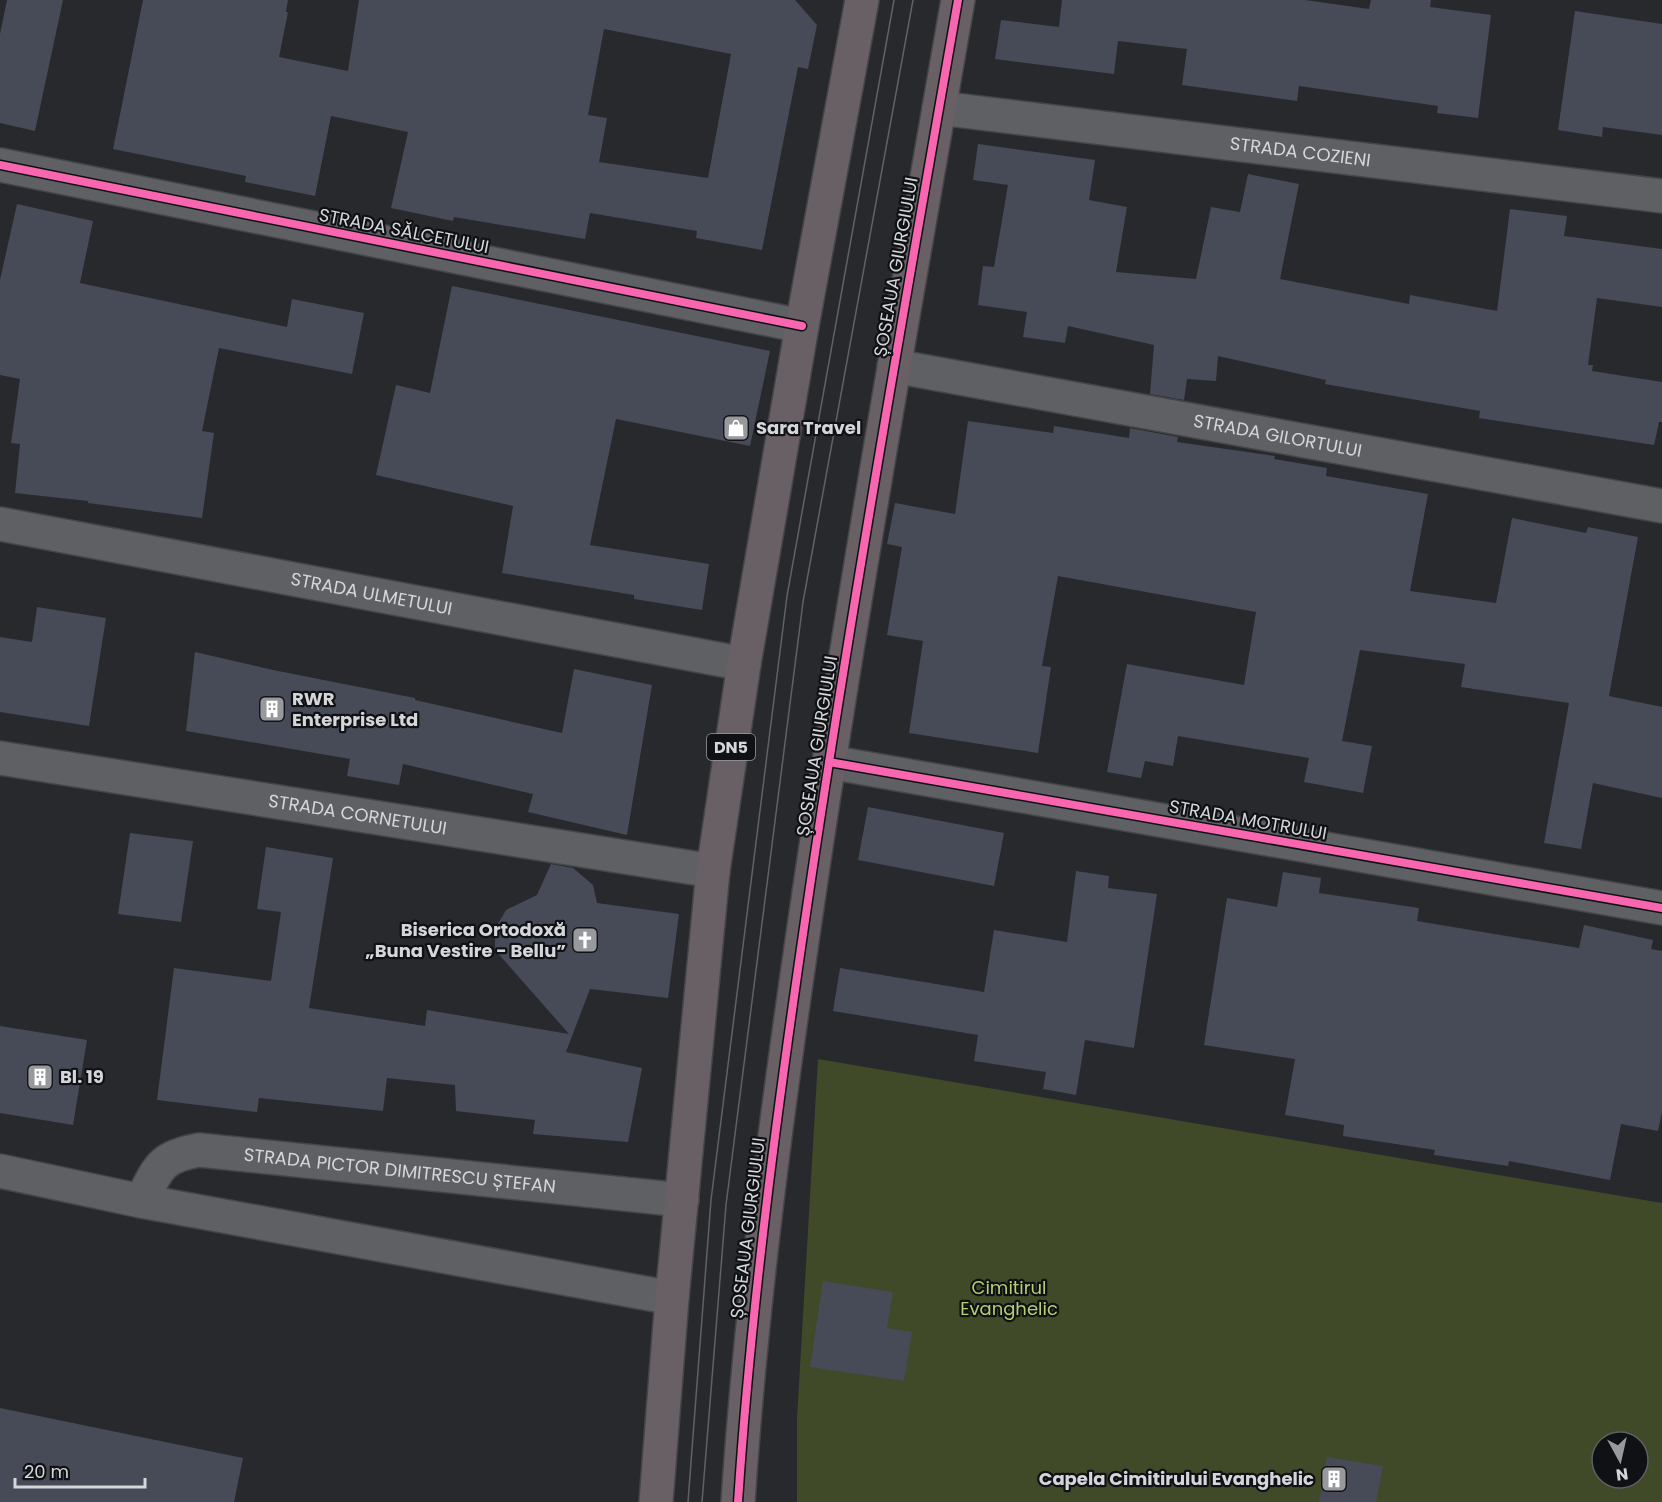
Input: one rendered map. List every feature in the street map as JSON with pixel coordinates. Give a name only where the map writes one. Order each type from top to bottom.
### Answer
[{"type":"main road","name":"DN5","points":[[656,1502],[672,1298],[713,871],[744,664],[802,326],[862,0]]},
{"type":"main road","name":"ȘOSEAUA GIURGIULUI","points":[[738,1502],[763,1220],[786,1047],[829,762],[894,366],[958,0]]},
{"type":"street","name":"STRADA COZIENI","points":[[939,108],[1662,196]]},
{"type":"street","name":"STRADA SĂLCETULUI","points":[[0,165],[802,326]]},
{"type":"street","name":"STRADA GILORTULUI","points":[[894,366],[1662,506]]},
{"type":"street","name":"STRADA ULMETULUI","points":[[0,524],[744,664]]},
{"type":"street","name":"STRADA CORNETULUI","points":[[0,758],[713,871]]},
{"type":"street","name":"STRADA MOTRULUI","points":[[829,762],[1662,908]]},
{"type":"street","name":"STRADA PICTOR DIMITRESCU ȘTEFAN","points":[[141,1201],[158,1168],[169,1158],[199,1150],[682,1200]]},
{"type":"street","points":[[0,1172],[141,1201],[672,1298]]},
{"type":"green space","name":"Cimitirul Evanghelic","points":[[818,1059],[1662,1203],[1662,1502],[797,1502],[797,1418]]},
{"type":"building","points":[[7,0],[63,0],[35,131],[0,123],[0,34]]},
{"type":"building","points":[[143,0],[288,0],[286,12],[288,12],[279,57],[348,71],[359,0],[795,0],[817,25],[808,69],[798,67],[762,250],[696,238],[697,231],[590,213],[585,239],[454,217],[453,221],[391,208],[408,132],[331,116],[315,196],[245,182],[246,176],[113,149]],"holes":[[[604,29],[731,54],[708,178],[599,162],[607,118],[588,115]]]},
{"type":"building","points":[[1062,0],[1305,0],[1369,9],[1371,0],[1431,0],[1430,7],[1491,15],[1478,118],[1437,113],[1438,106],[1299,86],[1297,101],[1182,85],[1187,49],[1118,41],[1114,74],[995,59],[1001,20],[1059,27]]},
{"type":"building","points":[[1575,11],[1662,24],[1662,135],[1603,127],[1602,137],[1558,130]]},
{"type":"building","points":[[978,144],[1095,160],[1089,200],[1127,207],[1116,272],[1196,279],[1211,207],[1240,212],[1248,174],[1299,184],[1280,279],[1409,304],[1410,295],[1497,311],[1510,209],[1567,216],[1564,236],[1662,249],[1662,307],[1597,298],[1588,365],[1593,365],[1592,371],[1662,382],[1662,422],[1659,422],[1654,445],[1479,418],[1480,411],[1325,384],[1326,380],[1218,356],[1216,381],[1187,379],[1184,400],[1150,394],[1154,345],[1068,326],[1065,343],[1023,337],[1027,312],[978,305],[983,266],[994,267],[1008,185],[973,180]]},
{"type":"building","points":[[17,204],[93,221],[80,283],[287,327],[292,299],[364,313],[352,374],[219,348],[202,431],[214,433],[202,518],[15,493],[20,444],[11,443],[20,379],[0,375],[0,280]]},
{"type":"building","points":[[452,286],[770,351],[750,446],[616,419],[590,545],[709,564],[702,610],[634,599],[634,595],[502,573],[513,506],[376,475],[396,385],[430,393]]},
{"type":"building","points":[[968,421],[1053,433],[1054,426],[1129,438],[1130,428],[1178,437],[1177,442],[1275,456],[1274,459],[1327,468],[1326,476],[1428,494],[1410,591],[1496,603],[1512,518],[1586,533],[1588,527],[1638,537],[1609,696],[1662,707],[1662,798],[1593,783],[1581,849],[1544,843],[1569,703],[1461,687],[1465,664],[1360,650],[1342,741],[1372,746],[1363,793],[1304,782],[1309,758],[1178,736],[1173,766],[1145,761],[1141,778],[1107,772],[1127,664],[1244,685],[1256,612],[1058,576],[1042,666],[1051,667],[1038,753],[909,733],[923,641],[887,635],[902,547],[887,544],[895,503],[955,514]]},
{"type":"building","points":[[37,607],[106,618],[89,726],[0,712],[0,637],[32,642]]},
{"type":"building","points":[[195,652],[415,698],[415,700],[562,733],[574,669],[652,685],[627,835],[528,812],[533,794],[403,764],[399,785],[347,776],[350,759],[186,731]]},
{"type":"building","points":[[868,807],[1004,833],[994,886],[858,860]]},
{"type":"building","points":[[130,833],[193,841],[181,922],[118,914]]},
{"type":"building","points":[[266,847],[333,858],[309,1008],[425,1026],[427,1010],[569,1034],[495,950],[495,929],[506,910],[537,895],[551,864],[573,868],[593,885],[597,903],[679,914],[668,998],[590,989],[566,1052],[642,1068],[628,1142],[533,1134],[535,1120],[456,1111],[455,1085],[387,1078],[383,1111],[259,1098],[257,1112],[157,1100],[174,968],[271,981],[281,912],[257,909]]},
{"type":"building","points":[[1076,871],[1109,876],[1108,888],[1157,894],[1134,1048],[1085,1040],[1076,1095],[1043,1089],[1046,1072],[974,1061],[978,1035],[833,1011],[840,968],[984,992],[994,930],[1067,942]]},
{"type":"building","points":[[1283,872],[1321,878],[1319,893],[1419,908],[1417,921],[1579,948],[1584,925],[1653,940],[1651,949],[1662,951],[1662,1112],[1658,1131],[1621,1124],[1610,1180],[1509,1161],[1508,1166],[1434,1155],[1435,1150],[1343,1136],[1344,1125],[1285,1115],[1295,1059],[1204,1045],[1227,898],[1277,907]]},
{"type":"building","name":"Bl. 19","points":[[0,1026],[87,1040],[73,1125],[0,1113]]},
{"type":"building","points":[[823,1281],[893,1292],[887,1328],[912,1332],[904,1381],[810,1367]]},
{"type":"building","points":[[0,1408],[243,1458],[234,1502],[0,1502]]},
{"type":"building","points":[[1327,1457],[1383,1466],[1376,1502],[1319,1502]]},
{"type":"tram line","points":[[688,1502],[711,1200],[787,596],[894,0]]},
{"type":"tram line","points":[[702,1502],[726,1205],[803,602],[913,0]]},
{"type":"cycle path","points":[[738,1502],[759,1265],[800,951],[864,545],[958,0]]},
{"type":"cycle path","points":[[0,165],[802,326]]},
{"type":"cycle path","points":[[829,762],[1662,908]]},
{"type":"place","name":"Sara Travel","points":[[736,428]]},
{"type":"place","name":"RWR Enterprise Ltd","points":[[272,709]]},
{"type":"place","name":"Biserica Ortodoxă „Buna Vestire - Bellu”","points":[[585,940]]},
{"type":"place","name":"Bl. 19","points":[[40,1077]]},
{"type":"place","name":"Capela Cimitirului Evanghelic","points":[[1334,1479]]}]
